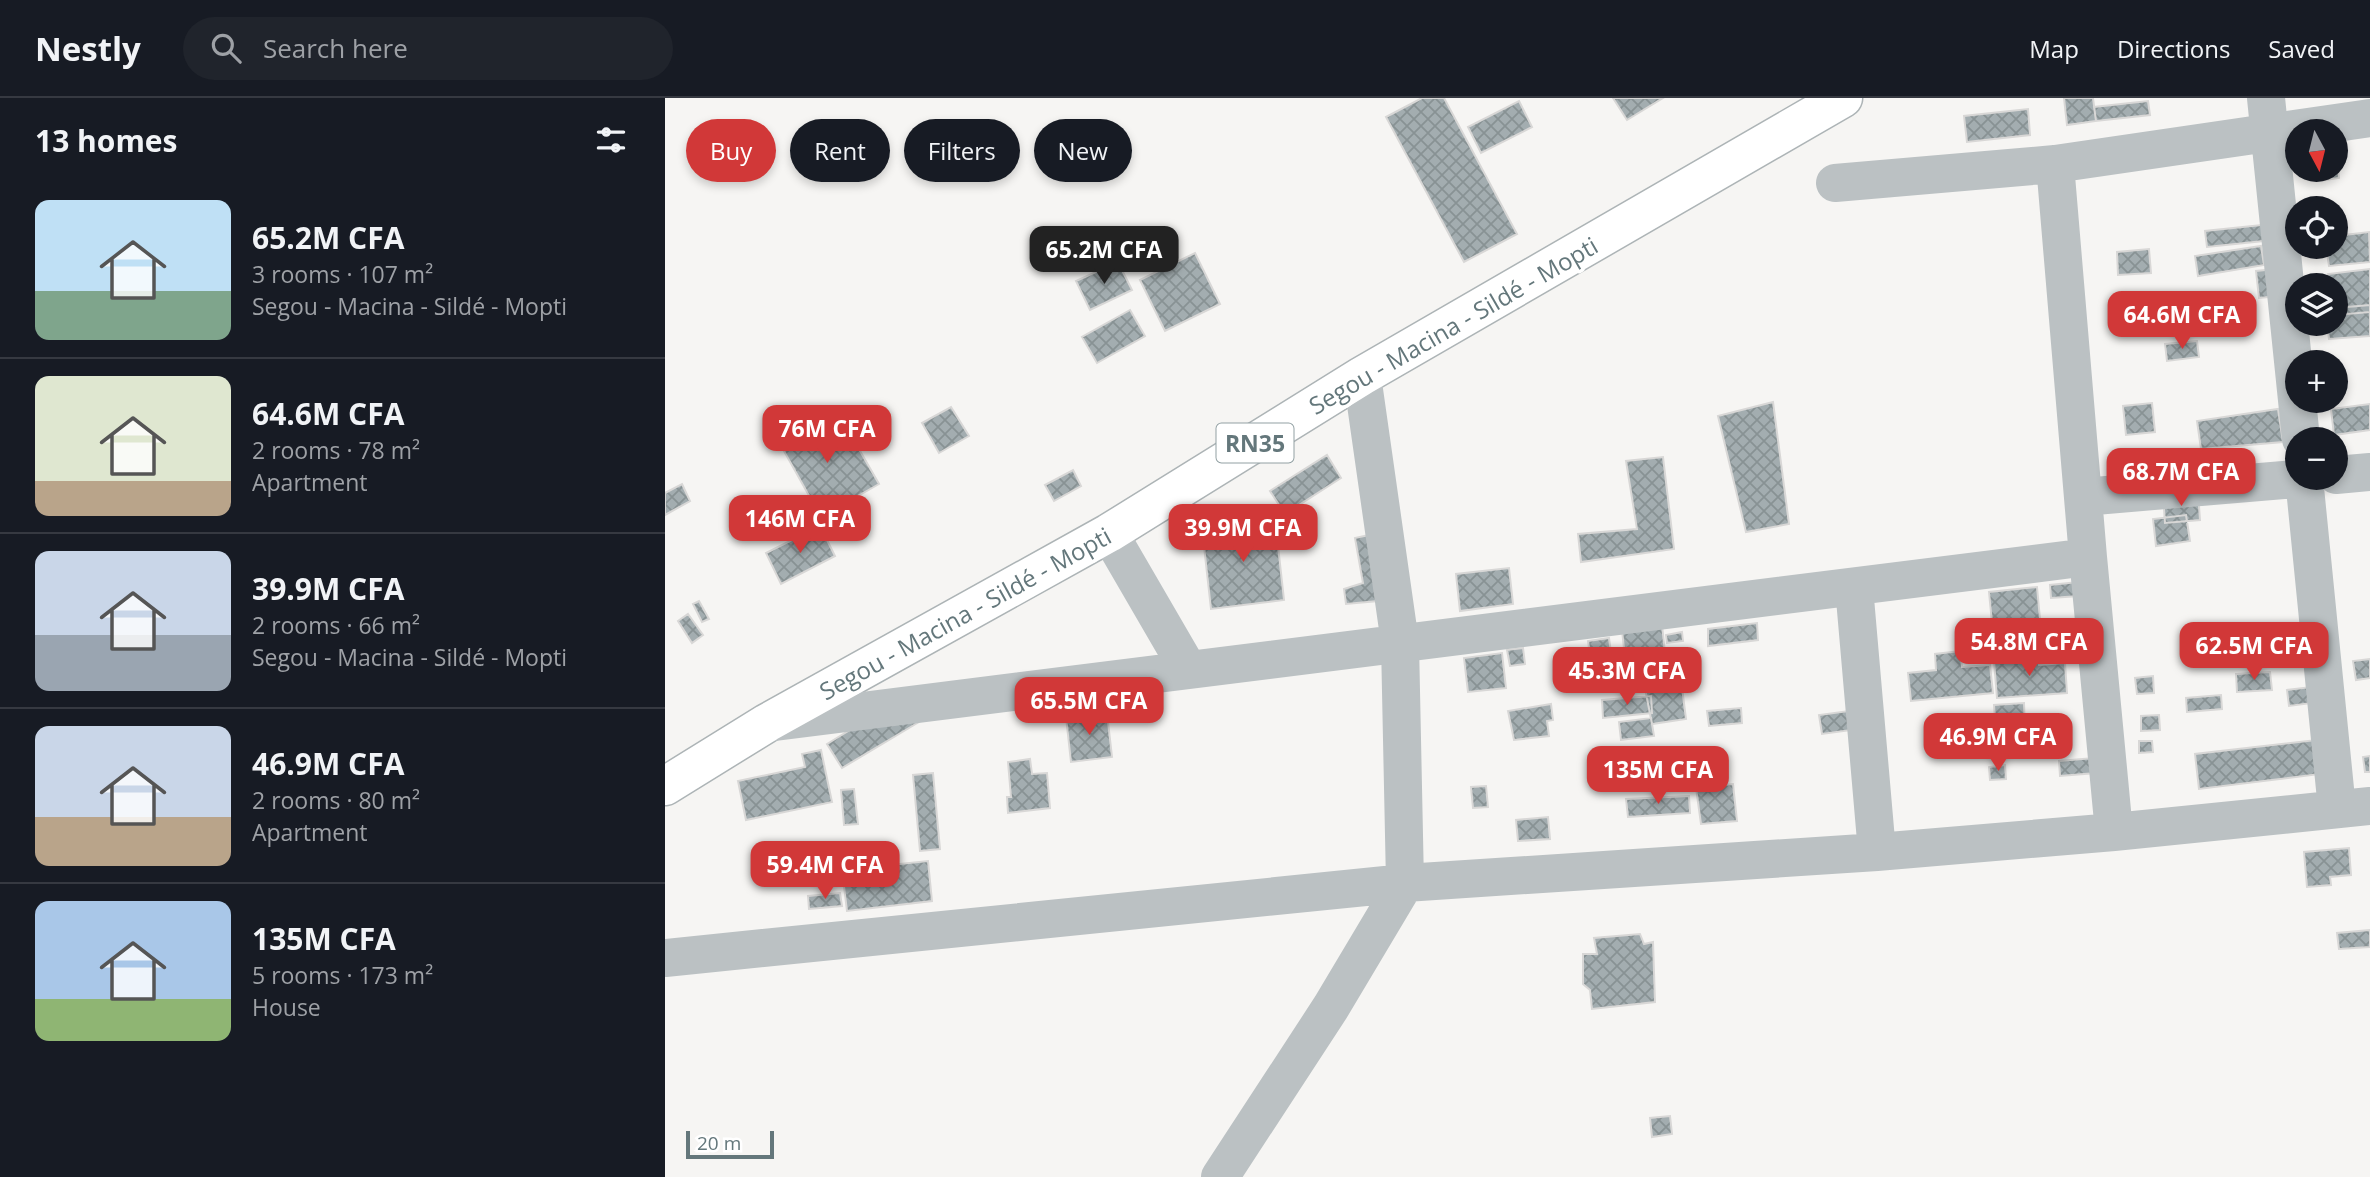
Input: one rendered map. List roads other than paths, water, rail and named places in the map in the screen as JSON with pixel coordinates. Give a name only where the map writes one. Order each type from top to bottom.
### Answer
[{"type":"main road","name":"Segou - Macina - Sildé - Mopti","points":[[665,786],[767,723],[1109,533],[1361,376],[1843,98]]},
{"type":"street","points":[[1835,183],[2055,164],[2267,115],[2370,118]]},
{"type":"street","points":[[2267,115],[2300,427]]},
{"type":"street","points":[[2055,164],[2114,832]]},
{"type":"street","points":[[1220,1177],[1331,1007],[1405,883],[1400,643],[1361,376]]},
{"type":"street","points":[[2348,474],[2370,472]]},
{"type":"street","points":[[2083,497],[2285,480]]},
{"type":"street","points":[[665,958],[1405,883],[1877,852],[2114,832],[2353,807],[2307,490]]},
{"type":"street","points":[[1109,533],[1188,669]]},
{"type":"street","points":[[767,723],[2088,558]]},
{"type":"street","points":[[1854,587],[1877,852]]}]
